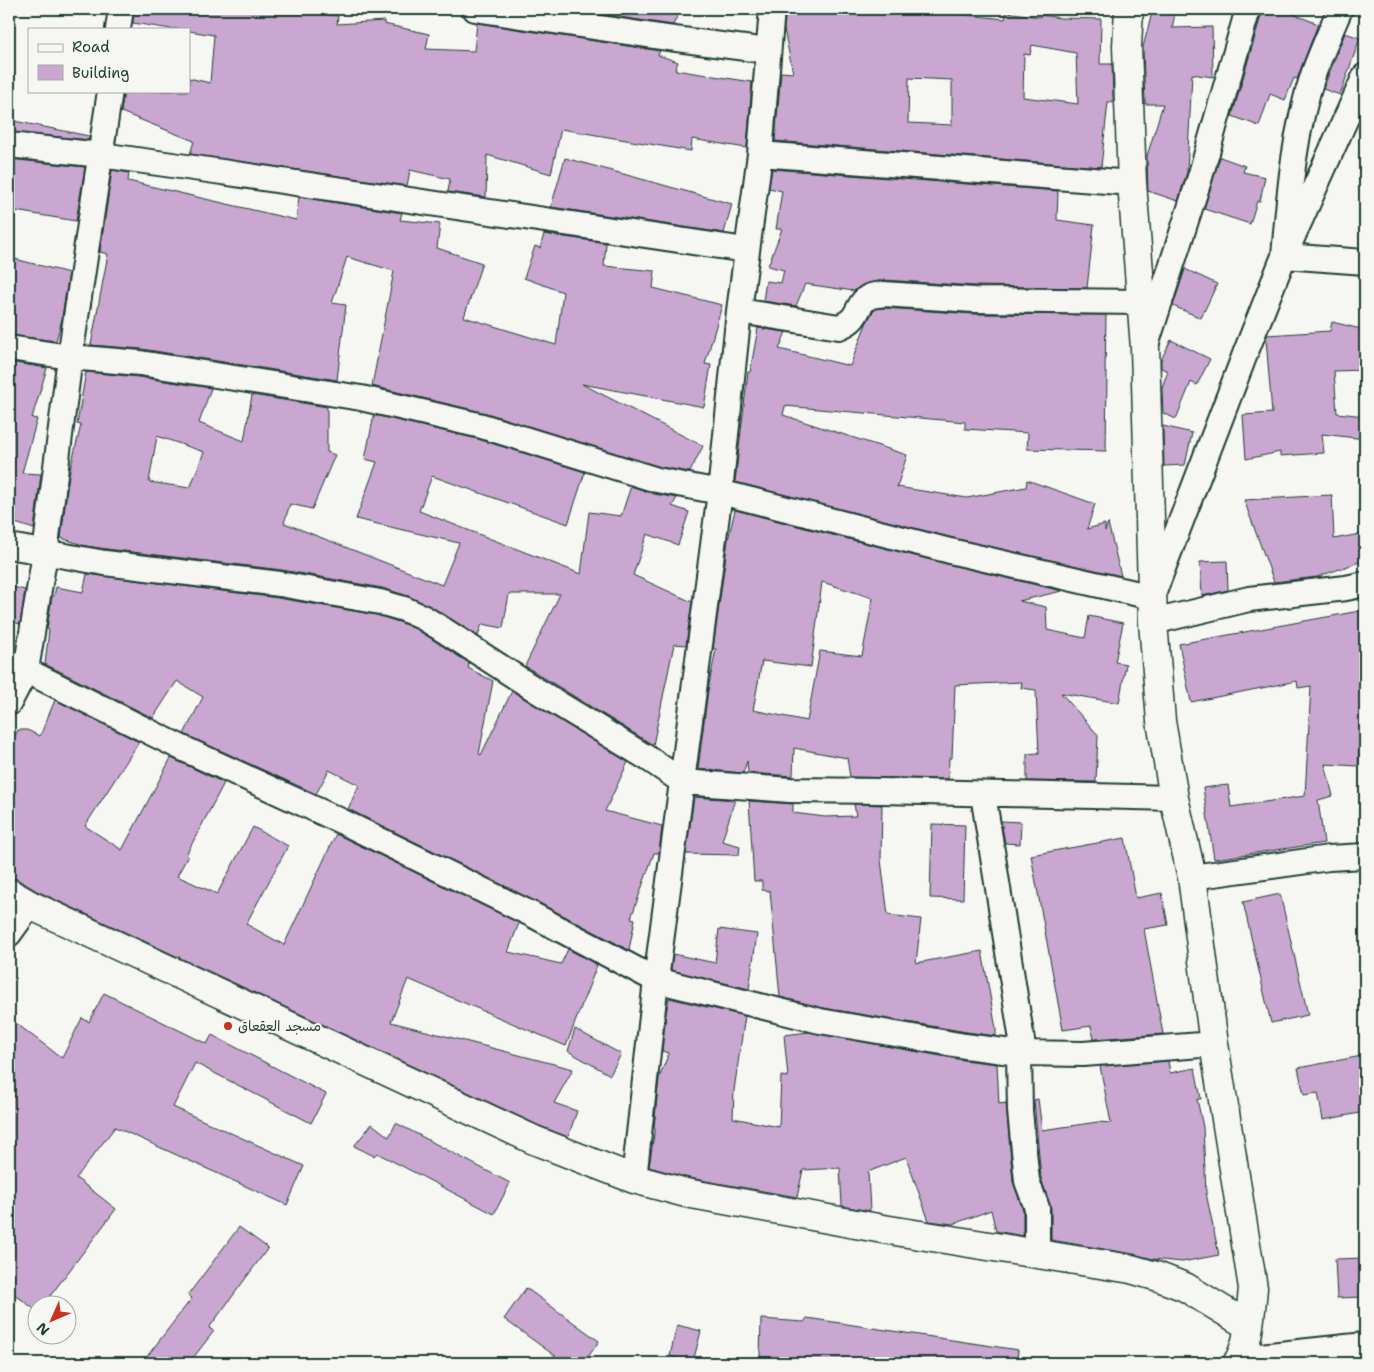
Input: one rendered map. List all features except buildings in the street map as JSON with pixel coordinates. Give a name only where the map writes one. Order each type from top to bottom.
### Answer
[{"type":"street","points":[[118,28],[121,9]]},
{"type":"street","points":[[475,9],[768,50]]},
{"type":"street","points":[[634,1179],[656,980],[720,492],[746,250],[760,154],[772,9]]},
{"type":"street","points":[[1129,9],[1127,46],[1132,183],[1144,348],[1152,610],[1161,721],[1174,798],[1192,877],[1214,1044],[1253,1288],[1249,1326],[1238,1361],[1365,1345]]},
{"type":"street","points":[[1144,348],[1200,177],[1248,9]]},
{"type":"street","points":[[1284,256],[1290,180],[1303,113],[1314,73],[1340,9]]},
{"type":"street","points":[[1152,610],[1243,358],[1284,256],[1365,76]]},
{"type":"street","points":[[9,703],[45,553],[70,357],[110,92]]},
{"type":"street","points":[[9,145],[101,155],[746,250]]},
{"type":"street","points":[[760,154],[1132,183]]},
{"type":"street","points":[[1284,256],[1365,262]]},
{"type":"street","points":[[739,310],[839,327],[845,325],[854,317],[866,299],[883,294],[974,300],[1141,302]]},
{"type":"street","points":[[9,348],[70,357],[140,363],[360,398],[482,426],[657,480],[720,492],[950,552],[1152,610],[1346,588],[1365,584]]},
{"type":"street","points":[[9,546],[105,563],[280,584],[380,602],[404,609],[424,618],[445,631],[683,782],[790,790],[1174,798]]},
{"type":"street","points":[[17,666],[182,748],[351,826],[525,911],[656,980],[820,1021],[965,1046],[1022,1053],[1083,1054],[1214,1044]]},
{"type":"street","points":[[983,794],[1022,1053],[1020,1111],[1028,1181],[1037,1208],[1037,1254]]},
{"type":"street","points":[[1192,877],[1329,858],[1365,856]]},
{"type":"street","points":[[9,934],[19,899],[534,1140],[634,1179],[686,1193],[883,1229],[1131,1269],[1159,1276],[1185,1286],[1249,1326]]},
{"type":"place","name":"مسجد العقعاق","points":[[228,1026]]}]
